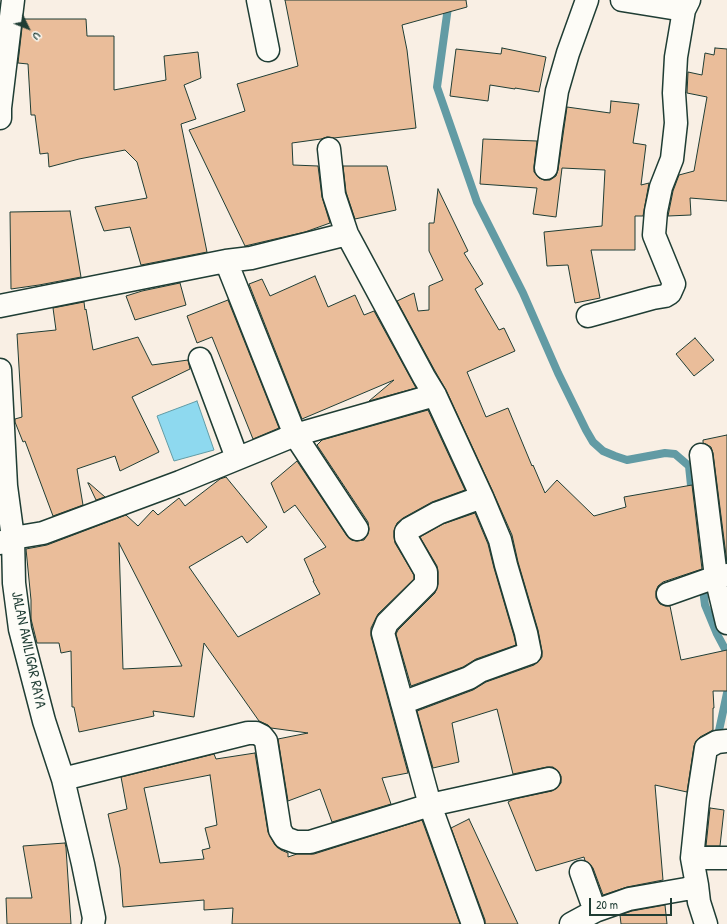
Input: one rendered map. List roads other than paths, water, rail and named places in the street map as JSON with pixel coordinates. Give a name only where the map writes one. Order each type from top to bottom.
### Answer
[{"type":"street","points":[[0,118],[13,0]]},
{"type":"street","points":[[258,0],[268,50]]},
{"type":"street","points":[[546,168],[557,91],[568,53],[587,0]]},
{"type":"street","points":[[588,316],[665,296],[670,293],[674,284],[654,235],[656,211],[660,193],[672,159],[676,123],[674,93],[676,57],[686,5],[622,0]]},
{"type":"street","points":[[329,149],[334,195],[347,234],[435,395],[482,497],[500,540],[527,637],[530,653],[480,671],[469,678],[402,703]]},
{"type":"street","points":[[0,306],[226,261],[251,258],[347,234]]},
{"type":"street","points":[[226,261],[295,435],[357,529]]},
{"type":"street","points":[[200,359],[237,458]]},
{"type":"street","name":"JALAN AWILIGAR RAYA","points":[[0,370],[6,486],[6,541],[14,583],[20,629],[44,721],[63,779],[84,864],[94,918],[93,924]]},
{"type":"street","points":[[6,541],[43,533],[180,482],[295,435],[435,395]]},
{"type":"street","points":[[701,455],[721,576],[727,623]]},
{"type":"street","points":[[473,924],[430,805],[383,633],[387,623],[426,584],[426,572],[406,537],[406,532],[438,512],[482,497]]},
{"type":"street","points":[[668,594],[721,576]]},
{"type":"street","points":[[63,779],[248,733],[256,733],[262,736],[266,741],[280,830],[285,838],[296,842],[310,842],[430,805],[549,779]]},
{"type":"street","points":[[706,924],[699,902],[698,885],[692,858],[698,800],[706,748],[717,742],[727,741]]},
{"type":"street","points":[[692,858],[727,858]]},
{"type":"street","points":[[581,872],[594,911]]},
{"type":"street","points":[[571,924],[594,911],[629,899],[686,889],[698,885]]},
{"type":"water","points":[[197,401],[214,450],[174,461],[157,416]]},
{"type":"waterway","points":[[449,0],[437,87],[477,202],[523,293],[558,373],[593,442],[603,451],[627,460],[665,453],[675,454],[689,466],[692,495]]},
{"type":"waterway","points":[[702,582],[705,605],[727,656]]},
{"type":"waterway","points":[[717,740],[727,693]]}]
